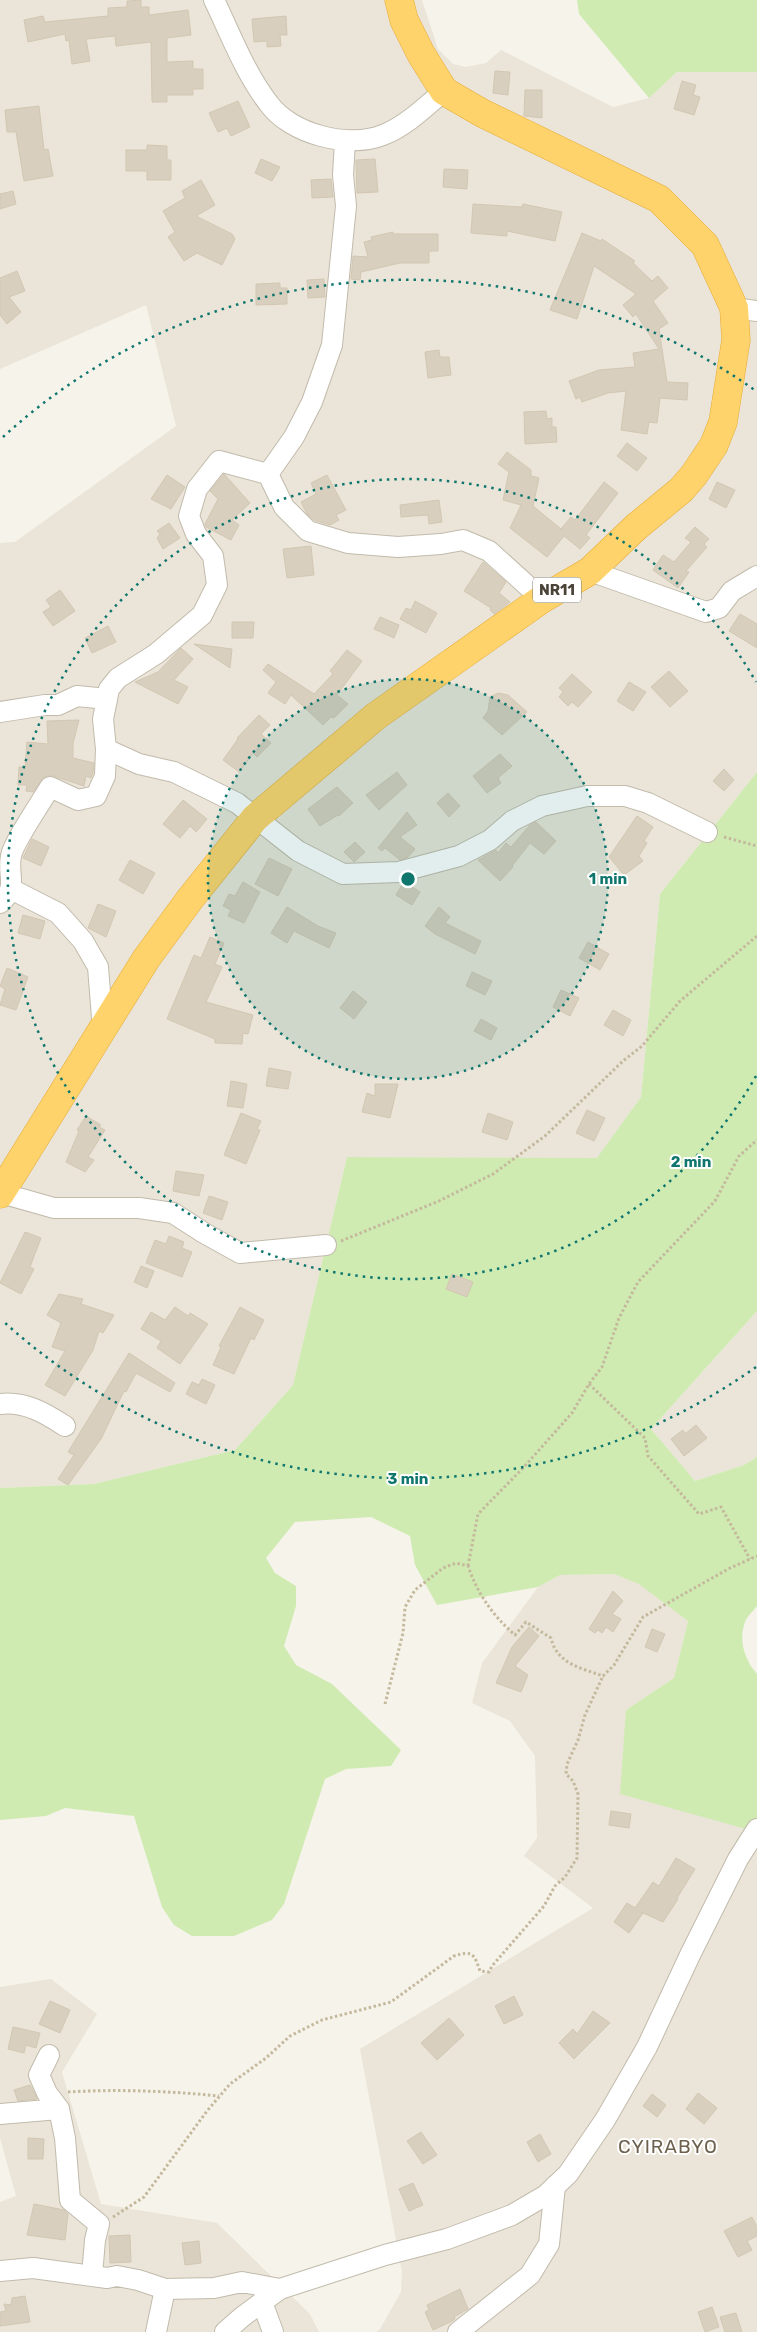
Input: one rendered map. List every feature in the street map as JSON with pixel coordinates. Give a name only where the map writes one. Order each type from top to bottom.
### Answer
[{"type":"highway","name":"NR11","points":[[0,1194],[146,959],[190,899],[255,818],[376,716],[542,599],[590,571],[636,527],[681,490],[705,461],[723,422],[736,340],[745,309],[705,244],[659,199],[482,113],[444,91],[421,54],[404,20],[399,0]]},
{"type":"street","points":[[214,0],[251,78],[270,106],[296,127],[315,135],[345,141],[382,136],[408,121],[444,91]]},
{"type":"street","points":[[268,474],[294,437],[312,402],[332,345],[346,206],[343,175],[345,141]]},
{"type":"street","points":[[103,1030],[98,967],[83,941],[58,914],[6,896],[11,855],[50,787],[78,800],[96,796],[105,776],[106,749],[103,719],[109,689],[118,678],[156,654],[202,615],[217,585],[213,556],[196,534],[189,516],[197,488],[219,461],[268,474],[284,507],[308,531],[348,543],[398,547],[441,544],[463,540],[489,551],[542,599]]},
{"type":"street","points":[[590,571],[706,612],[719,608],[732,591],[757,576]]},
{"type":"street","points":[[0,712],[45,705],[58,705],[78,696],[107,698]]},
{"type":"street","points":[[106,749],[139,764],[174,772],[237,803],[298,852],[343,874],[399,872],[459,856],[490,840],[512,821],[542,806],[587,796],[625,796],[648,803],[707,832]]},
{"type":"street","points":[[0,1194],[54,1208],[139,1208],[173,1213],[240,1253],[326,1245]]},
{"type":"street","points":[[0,1404],[10,1403],[42,1411],[65,1426]]},
{"type":"street","points":[[225,2332],[280,2289],[447,2239],[512,2215],[546,2195],[568,2174],[605,2120],[647,2047],[738,1859],[757,1829]]},
{"type":"street","points":[[48,2055],[39,2075],[47,2093],[59,2109],[65,2138],[70,2200],[99,2224],[95,2240],[92,2275]]},
{"type":"street","points":[[0,2114],[59,2109]]},
{"type":"street","points":[[458,2332],[530,2275],[548,2244],[555,2186]]},
{"type":"street","points":[[0,2271],[33,2268],[107,2278],[117,2276],[138,2280],[165,2289],[214,2288],[242,2282],[280,2289]]},
{"type":"street","points":[[156,2332],[165,2289]]},
{"type":"street","points":[[262,2302],[273,2332]]},
{"type":"path","points":[[707,832],[757,846]]},
{"type":"path","points":[[326,1245],[350,1238],[440,1201],[493,1174],[545,1136],[623,1061],[642,1046],[680,1001],[757,936]]},
{"type":"path","points":[[603,1676],[567,1664],[552,1644],[551,1638],[526,1622],[515,1635],[498,1620],[474,1583],[468,1566],[478,1514],[523,1468],[572,1413],[589,1384],[602,1367],[619,1318],[638,1282],[716,1201],[739,1156],[757,1140]]},
{"type":"path","points":[[589,1384],[645,1438],[648,1456],[699,1514],[721,1507],[750,1559]]},
{"type":"path","points":[[99,2224],[118,2215],[144,2196],[230,2084],[266,2058],[290,2036],[322,2020],[391,2002],[454,1956],[471,1953],[475,1956],[480,1971],[489,1972],[492,1966],[544,1906],[555,1886],[565,1877],[577,1858],[578,1794],[573,1781],[566,1774],[566,1769],[578,1740],[585,1715],[603,1676],[614,1665],[643,1617],[730,1568],[757,1556]]},
{"type":"path","points":[[385,1704],[403,1633],[405,1607],[410,1598],[415,1590],[442,1568],[456,1563],[468,1566]]},
{"type":"path","points":[[47,2093],[94,2090],[188,2092],[220,2096]]},
{"type":"shaded area","points":[[0,0],[422,0],[438,49],[453,64],[466,67],[486,63],[501,50],[613,107],[649,98],[677,72],[757,72],[757,772],[660,894],[641,1097],[597,1159],[347,1157],[293,1385],[235,1450],[94,1484],[0,1488],[0,543],[15,542],[176,426],[146,305],[0,369]]},
{"type":"shaded area","points":[[757,1311],[757,1457],[744,1465],[695,1481],[651,1429]]},
{"type":"shaded area","points":[[614,1574],[639,1583],[688,1621],[674,1678],[626,1710],[757,1832],[757,2332],[376,2332],[380,2329],[401,2292],[402,2272],[360,2049],[593,1908],[524,1856],[537,1838],[535,1756],[510,1721],[472,1703],[482,1663],[538,1587],[560,1575]]},
{"type":"shaded area","points":[[51,1979],[97,2014],[62,2072],[101,2204],[217,2223],[310,2314],[319,2332],[0,2332],[0,2202],[16,2196],[0,2138],[0,1987]]},
{"type":"green space","points":[[577,0],[757,0],[757,72],[677,72],[649,98],[579,14]]},
{"type":"green space","points":[[757,772],[757,1311],[651,1429],[695,1481],[744,1465],[757,1457],[757,1606],[746,1620],[742,1636],[746,1656],[757,1674],[757,1832],[620,1794],[626,1710],[674,1678],[688,1621],[639,1584],[614,1574],[560,1575],[538,1587],[437,1605],[415,1565],[410,1536],[371,1517],[295,1522],[266,1558],[275,1573],[296,1586],[296,1606],[284,1646],[296,1665],[332,1684],[401,1750],[391,1766],[346,1769],[325,1779],[284,1904],[272,1920],[234,1936],[192,1936],[174,1925],[162,1907],[134,1816],[65,1808],[46,1816],[0,1820],[0,1488],[94,1484],[235,1450],[293,1385],[347,1157],[597,1158],[641,1097],[660,894]]},
{"type":"building","points":[[141,0],[141,7],[149,7],[149,15],[188,10],[191,35],[167,38],[167,62],[193,61],[193,69],[203,69],[203,89],[193,89],[193,95],[167,95],[167,102],[152,102],[151,42],[116,46],[115,36],[86,39],[90,61],[72,64],[69,40],[66,41],[65,34],[28,42],[24,20],[43,16],[45,22],[108,16],[108,8],[127,7],[127,1]]},
{"type":"building","points":[[286,16],[287,35],[280,35],[281,46],[267,47],[267,41],[254,42],[252,19]]},
{"type":"building","points":[[495,71],[510,72],[508,95],[493,93]]},
{"type":"building","points":[[682,81],[696,85],[693,95],[700,97],[694,115],[674,109]]},
{"type":"building","points":[[525,90],[542,90],[542,118],[524,116]]},
{"type":"building","points":[[238,101],[250,127],[231,136],[227,128],[218,132],[209,113]]},
{"type":"building","points":[[39,106],[44,150],[48,149],[53,176],[24,181],[16,132],[7,132],[5,110]]},
{"type":"building","points":[[147,145],[167,146],[167,160],[171,160],[171,180],[147,180],[147,171],[126,171],[126,150],[147,150]]},
{"type":"building","points":[[261,159],[280,167],[272,181],[255,173]]},
{"type":"building","points":[[375,159],[378,192],[357,193],[356,160]]},
{"type":"building","points":[[444,169],[468,170],[467,189],[443,187]]},
{"type":"building","points":[[331,179],[333,197],[312,198],[311,180]]},
{"type":"building","points":[[201,180],[215,205],[196,216],[232,234],[235,239],[222,265],[197,253],[184,261],[168,237],[175,232],[163,211],[185,198],[182,191]]},
{"type":"building","points":[[13,191],[16,204],[0,209],[0,194]]},
{"type":"building","points":[[473,204],[522,207],[523,204],[562,212],[555,241],[507,231],[507,236],[471,233]]},
{"type":"building","points":[[393,232],[393,234],[438,234],[438,251],[429,251],[429,263],[400,263],[361,272],[360,280],[351,279],[353,256],[368,257],[364,242],[372,240],[371,237]]},
{"type":"building","points":[[582,233],[601,241],[602,239],[635,261],[633,263],[652,281],[658,276],[668,288],[653,301],[668,323],[659,329],[667,382],[688,383],[687,400],[660,398],[657,423],[649,422],[647,434],[621,430],[626,391],[608,393],[582,402],[580,397],[576,399],[569,381],[599,370],[635,367],[633,353],[659,349],[636,314],[633,317],[623,305],[636,294],[594,266],[577,319],[550,310]]},
{"type":"building","points":[[17,271],[25,291],[9,297],[21,312],[7,324],[0,315],[0,278]]},
{"type":"building","points":[[324,279],[325,297],[308,298],[307,280]]},
{"type":"building","points":[[280,283],[280,288],[287,288],[287,304],[256,305],[256,284]]},
{"type":"building","points":[[439,350],[440,357],[449,357],[451,375],[428,378],[425,352]]},
{"type":"building","points":[[546,411],[547,419],[552,418],[552,427],[556,427],[557,442],[525,444],[524,412]]},
{"type":"building","points":[[627,443],[647,458],[637,471],[617,456]]},
{"type":"building","points":[[507,452],[531,470],[531,476],[539,478],[533,506],[561,529],[571,517],[575,520],[604,482],[618,493],[586,535],[590,538],[580,549],[564,536],[547,557],[510,528],[521,505],[503,500],[509,472],[498,464]]},
{"type":"building","points":[[224,474],[250,503],[232,520],[239,525],[231,540],[206,527],[205,524],[218,499],[210,491]]},
{"type":"building","points":[[167,475],[185,487],[171,509],[151,499]]},
{"type":"building","points":[[327,475],[346,510],[336,515],[339,520],[330,525],[314,520],[307,514],[301,502],[316,494],[311,483]]},
{"type":"building","points":[[717,482],[735,490],[726,508],[709,499]]},
{"type":"building","points":[[439,500],[442,522],[429,524],[428,515],[401,517],[400,505]]},
{"type":"building","points":[[169,523],[180,538],[163,549],[157,538],[160,534],[157,531]]},
{"type":"building","points":[[695,527],[709,539],[704,544],[707,547],[686,571],[689,572],[678,588],[653,570],[663,555],[674,562],[691,542],[685,538]]},
{"type":"building","points":[[311,546],[314,575],[287,578],[283,549]]},
{"type":"building","points":[[483,562],[506,582],[499,593],[510,602],[494,614],[490,610],[491,608],[464,591]]},
{"type":"building","points":[[60,590],[75,611],[53,626],[43,612],[51,607],[46,600]]},
{"type":"building","points":[[415,601],[437,613],[426,633],[400,619],[406,608],[411,610]]},
{"type":"building","points":[[740,614],[757,624],[757,648],[729,631]]},
{"type":"building","points":[[380,617],[399,625],[394,638],[374,629]]},
{"type":"building","points":[[232,622],[254,622],[253,638],[232,638]]},
{"type":"building","points":[[108,626],[116,642],[92,653],[85,638]]},
{"type":"building","points":[[194,644],[232,649],[230,668]]},
{"type":"building","points":[[181,648],[193,659],[174,680],[188,687],[178,704],[135,682],[158,672]]},
{"type":"building","points":[[347,650],[362,661],[337,695],[348,704],[334,718],[331,717],[323,725],[291,695],[285,704],[268,693],[276,682],[263,670],[268,664],[314,694],[333,674],[330,671]]},
{"type":"building","points":[[669,671],[688,691],[670,707],[651,687]]},
{"type":"building","points":[[572,674],[592,692],[578,707],[572,702],[568,706],[559,697],[563,692],[559,688]]},
{"type":"building","points":[[629,682],[646,692],[633,711],[617,701]]},
{"type":"building","points":[[498,693],[508,695],[527,712],[502,735],[483,718],[488,711],[490,697]]},
{"type":"building","points":[[259,715],[270,725],[261,734],[271,743],[257,757],[253,753],[239,772],[223,760],[237,738]]},
{"type":"building","points":[[79,720],[73,743],[73,758],[94,763],[91,778],[86,776],[84,786],[50,775],[44,777],[33,792],[26,791],[27,785],[18,785],[19,767],[25,767],[27,742],[48,744],[47,721]]},
{"type":"building","points":[[500,754],[512,766],[498,778],[501,783],[487,793],[473,776]]},
{"type":"building","points":[[724,769],[734,780],[724,791],[713,781]]},
{"type":"building","points":[[397,772],[407,785],[379,810],[366,795]]},
{"type":"building","points":[[337,787],[353,803],[339,816],[320,826],[308,809]]},
{"type":"building","points":[[448,793],[460,806],[449,817],[437,803]]},
{"type":"building","points":[[183,800],[207,819],[196,832],[190,826],[180,838],[163,824]]},
{"type":"building","points":[[407,812],[417,825],[400,837],[415,849],[408,857],[400,860],[385,848],[382,851],[378,848]]},
{"type":"building","points":[[637,816],[653,827],[644,841],[647,843],[639,856],[643,861],[624,875],[609,857]]},
{"type":"building","points":[[536,822],[556,841],[544,854],[530,843],[513,867],[500,881],[478,860],[496,850],[498,853],[506,843],[511,847],[530,825]]},
{"type":"building","points":[[32,839],[49,847],[41,866],[23,858]]},
{"type":"building","points":[[355,842],[365,852],[354,862],[344,852]]},
{"type":"building","points":[[269,858],[292,869],[278,896],[255,884]]},
{"type":"building","points":[[130,860],[155,873],[143,894],[119,880]]},
{"type":"building","points":[[243,882],[260,892],[244,923],[228,916],[231,910],[223,906],[229,894],[235,896]]},
{"type":"building","points":[[403,883],[420,892],[412,905],[396,895]]},
{"type":"building","points":[[98,904],[116,911],[106,937],[88,928]]},
{"type":"building","points":[[287,907],[318,926],[336,933],[329,948],[294,931],[287,943],[271,933]]},
{"type":"building","points":[[439,907],[450,917],[445,923],[481,941],[475,954],[435,934],[425,926]]},
{"type":"building","points":[[23,915],[45,921],[40,939],[18,933]]},
{"type":"building","points":[[210,937],[224,943],[215,964],[222,967],[206,1002],[253,1015],[248,1034],[243,1033],[242,1044],[215,1043],[215,1039],[167,1019],[194,955],[201,958]]},
{"type":"building","points":[[588,942],[609,954],[600,970],[579,958]]},
{"type":"building","points":[[7,968],[28,977],[16,1010],[0,1005],[5,989],[0,986]]},
{"type":"building","points":[[472,972],[492,981],[485,995],[466,986]]},
{"type":"building","points":[[561,990],[579,998],[570,1016],[553,1007]]},
{"type":"building","points":[[353,991],[367,1002],[354,1019],[340,1008]]},
{"type":"building","points":[[613,1010],[631,1020],[623,1036],[604,1025]]},
{"type":"building","points":[[481,1019],[497,1028],[491,1040],[474,1031]]},
{"type":"building","points":[[269,1068],[291,1072],[288,1089],[266,1086]]},
{"type":"building","points":[[231,1081],[247,1084],[243,1108],[227,1106]]},
{"type":"building","points":[[375,1084],[398,1084],[390,1118],[362,1112],[367,1093],[375,1096]]},
{"type":"building","points":[[587,1110],[605,1118],[594,1141],[576,1133]]},
{"type":"building","points":[[241,1113],[261,1121],[257,1129],[260,1130],[246,1164],[224,1155]]},
{"type":"building","points":[[488,1113],[513,1122],[507,1140],[482,1132]]},
{"type":"building","points":[[86,1116],[101,1125],[99,1127],[105,1130],[88,1157],[94,1160],[85,1172],[66,1162],[79,1131],[77,1130]]},
{"type":"building","points":[[176,1171],[204,1175],[199,1196],[173,1191]]},
{"type":"building","points":[[209,1196],[228,1202],[222,1220],[203,1213]]},
{"type":"building","points":[[25,1232],[41,1238],[30,1267],[34,1269],[21,1294],[0,1283]]},
{"type":"building","points":[[169,1236],[184,1242],[182,1248],[192,1252],[182,1277],[146,1263],[155,1240],[166,1244]]},
{"type":"building","points":[[141,1266],[154,1271],[147,1288],[134,1282]]},
{"type":"building","points":[[452,1274],[473,1282],[467,1297],[446,1289]]},
{"type":"building","points":[[59,1294],[83,1299],[81,1304],[114,1315],[103,1333],[99,1331],[93,1350],[65,1396],[45,1385],[65,1351],[52,1347],[61,1323],[47,1315]]},
{"type":"building","points":[[175,1307],[188,1316],[190,1313],[208,1324],[180,1364],[157,1348],[161,1341],[141,1329],[151,1312],[165,1320]]},
{"type":"building","points":[[240,1307],[264,1320],[254,1340],[251,1338],[234,1374],[213,1365],[221,1347],[219,1346]]},
{"type":"building","points":[[129,1353],[175,1383],[170,1392],[136,1373],[126,1392],[124,1391],[101,1439],[68,1485],[58,1479],[74,1455],[68,1452]]},
{"type":"building","points":[[202,1379],[215,1385],[206,1404],[186,1394],[192,1382],[199,1385]]},
{"type":"building","points":[[696,1425],[707,1438],[684,1456],[671,1439],[683,1430],[685,1434]]},
{"type":"building","points":[[613,1591],[623,1601],[612,1614],[621,1619],[613,1632],[606,1627],[602,1633],[598,1630],[595,1633],[589,1629]]},
{"type":"building","points":[[529,1627],[539,1636],[515,1666],[528,1675],[521,1692],[496,1683],[512,1647]]},
{"type":"building","points":[[652,1629],[665,1634],[657,1652],[645,1647]]},
{"type":"building","points":[[611,1811],[631,1814],[629,1828],[609,1825]]},
{"type":"building","points":[[676,1858],[695,1869],[663,1922],[641,1912],[643,1913],[629,1933],[614,1922],[627,1903],[635,1908],[653,1882],[659,1886]]},
{"type":"building","points":[[514,1996],[523,2015],[504,2024],[495,2006]]},
{"type":"building","points":[[50,2001],[70,2010],[60,2033],[39,2024]]},
{"type":"building","points":[[593,2011],[610,2023],[574,2059],[559,2043],[573,2029],[577,2034]]},
{"type":"building","points":[[449,2018],[464,2035],[437,2060],[421,2043]]},
{"type":"building","points":[[13,2027],[40,2033],[36,2048],[26,2045],[24,2053],[8,2049]]},
{"type":"building","points":[[30,2085],[37,2099],[18,2101],[14,2090]]},
{"type":"building","points":[[698,2093],[717,2108],[704,2124],[686,2109]]},
{"type":"building","points":[[652,2094],[666,2105],[657,2117],[643,2106]]},
{"type":"building","points":[[421,2132],[437,2155],[423,2164],[407,2141]]},
{"type":"building","points":[[540,2134],[551,2154],[538,2162],[527,2142]]},
{"type":"building","points":[[28,2138],[44,2139],[43,2159],[28,2159]]},
{"type":"building","points":[[413,2183],[423,2205],[409,2211],[399,2189]]},
{"type":"building","points":[[34,2204],[64,2210],[68,2214],[65,2240],[27,2235]]},
{"type":"building","points":[[752,2217],[757,2227],[757,2236],[747,2241],[752,2250],[738,2257],[724,2231]]},
{"type":"building","points":[[130,2235],[131,2262],[110,2263],[109,2236]]},
{"type":"building","points":[[199,2241],[201,2263],[185,2265],[182,2243]]},
{"type":"building","points":[[460,2289],[468,2309],[454,2317],[455,2319],[452,2321],[433,2330],[425,2312],[429,2310],[427,2305]]},
{"type":"building","points":[[25,2296],[30,2322],[0,2326],[0,2312],[6,2311],[4,2304],[11,2305],[12,2298]]},
{"type":"building","points":[[712,2307],[719,2327],[705,2332],[698,2312]]},
{"type":"building","points":[[736,2313],[742,2332],[725,2332],[720,2317]]},
{"type":"district","name":"CYIRABYO","points":[[668,2146]]}]
